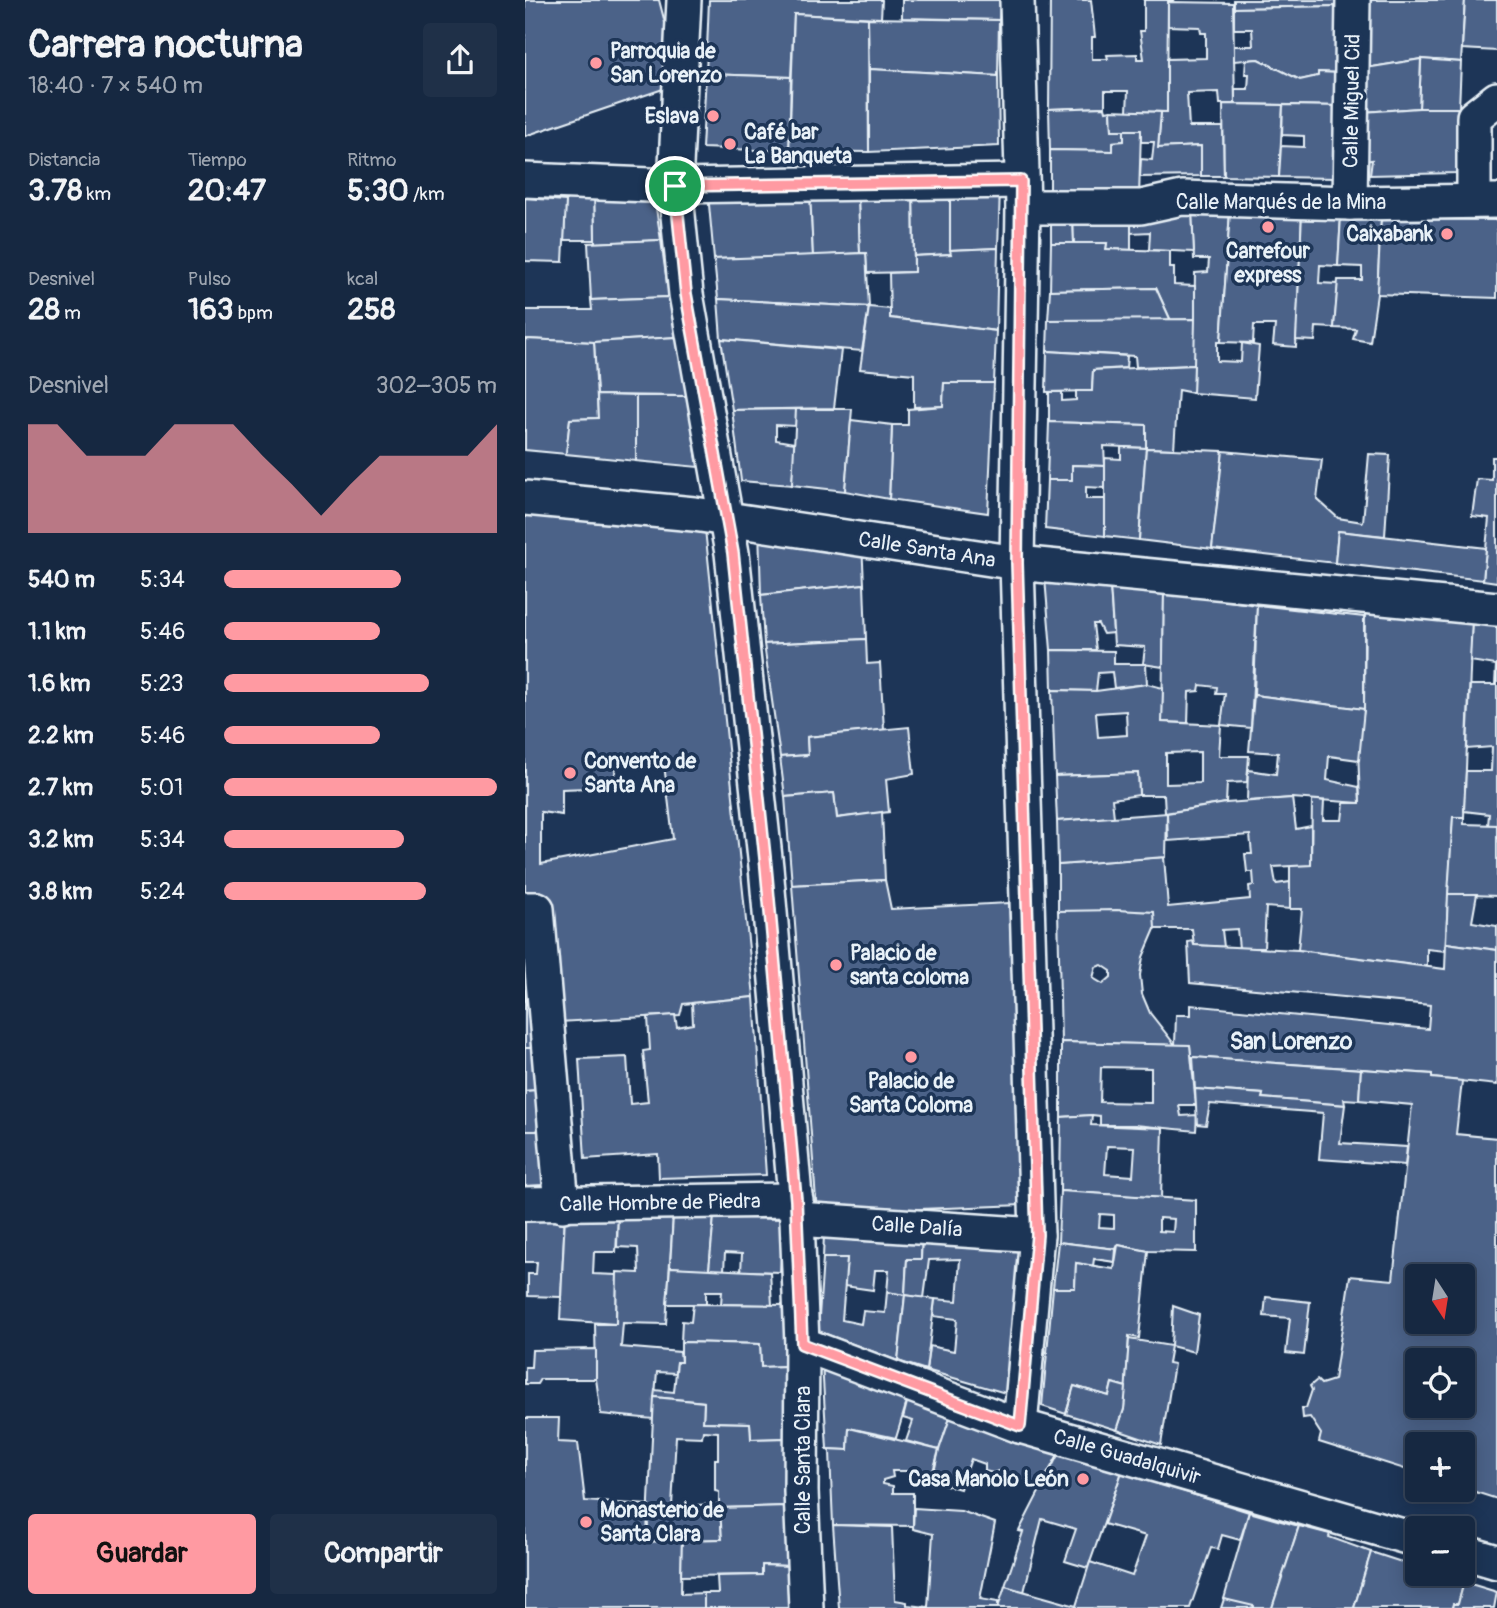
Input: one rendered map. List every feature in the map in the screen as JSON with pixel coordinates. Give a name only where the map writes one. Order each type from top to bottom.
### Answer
[{"type":"street","name":"Calle Santa Clara","points":[[684,0],[675,186],[686,294],[733,553],[761,826],[796,1210],[802,1344],[801,1490],[806,1608]]},
{"type":"street","points":[[1017,0],[1022,194],[1017,563],[1037,1235],[1020,1426]]},
{"type":"street","name":"Calle Miguel Cid","points":[[1350,203],[1353,0]]},
{"type":"street","points":[[1485,201],[1474,117],[1497,99]]},
{"type":"street","name":"Calle Marqués de la Mina","points":[[525,180],[1022,194],[1141,207],[1182,198],[1350,203],[1485,201]]},
{"type":"street","name":"Calle Santa Ana","points":[[525,498],[725,519],[1017,563],[1497,609]]},
{"type":"street","points":[[525,909],[537,909],[562,1205]]},
{"type":"street","name":"Calle Hombre de Piedra","points":[[525,1204],[796,1210]]},
{"type":"street","name":"Calle Dalía","points":[[796,1210],[1037,1235]]},
{"type":"street","name":"Calle Guadalquivir","points":[[802,1344],[1020,1426],[1405,1536]]},
{"type":"street","points":[[1475,1556],[1497,1562]]},
{"type":"building","name":"Parroquia de San Lorenzo","points":[[525,0],[659,0],[669,38],[666,88],[525,136]]},
{"type":"building","points":[[709,0],[882,0],[881,18],[794,14],[791,77],[706,74]]},
{"type":"building","points":[[902,0],[1000,0],[999,20],[902,18]]},
{"type":"building","points":[[1050,0],[1091,0],[1095,37],[1092,37],[1092,59],[1108,59],[1107,55],[1137,54],[1137,59],[1144,59],[1140,31],[1144,31],[1144,0],[1174,0],[1168,2],[1167,112],[1127,111],[1128,91],[1105,91],[1105,107],[1049,109]]},
{"type":"building","points":[[1234,0],[1342,0],[1342,6],[1234,8]]},
{"type":"building","points":[[1365,0],[1465,0],[1461,62],[1421,59],[1366,68]]},
{"type":"building","points":[[1465,0],[1497,0],[1497,51],[1462,49]]},
{"type":"building","points":[[1168,2],[1233,3],[1235,104],[1220,104],[1219,92],[1187,93],[1189,127],[1223,127],[1224,176],[1201,176],[1201,146],[1158,148],[1161,112],[1167,112],[1167,59],[1206,58],[1206,33],[1201,33],[1200,27],[1168,26]]},
{"type":"building","points":[[1342,6],[1341,73],[1318,72],[1318,76],[1300,80],[1258,59],[1234,61],[1234,46],[1253,46],[1252,29],[1234,29],[1234,8]]},
{"type":"building","points":[[794,14],[868,18],[869,152],[789,151]]},
{"type":"building","points":[[868,18],[999,20],[998,76],[869,69]]},
{"type":"building","points":[[1258,59],[1300,80],[1318,76],[1318,72],[1341,73],[1341,106],[1235,104],[1235,89],[1248,89],[1246,60]]},
{"type":"building","points":[[1421,59],[1461,62],[1459,108],[1419,108]]},
{"type":"building","points":[[1421,59],[1419,108],[1363,112],[1366,68]]},
{"type":"building","points":[[869,69],[998,76],[999,146],[869,152]]},
{"type":"building","points":[[706,74],[791,77],[789,151],[702,148]]},
{"type":"building","points":[[1223,104],[1283,105],[1279,177],[1224,176]]},
{"type":"building","points":[[1283,105],[1341,106],[1335,178],[1279,177],[1281,146],[1304,147],[1304,136],[1282,135]]},
{"type":"building","points":[[1105,107],[1106,111],[1111,110],[1112,130],[1124,130],[1124,141],[1113,142],[1113,151],[1050,150],[1049,109]]},
{"type":"building","points":[[1459,108],[1456,173],[1370,175],[1372,160],[1363,161],[1363,112]]},
{"type":"building","points":[[1111,110],[1161,112],[1158,148],[1201,146],[1201,176],[1140,177],[1141,159],[1152,160],[1154,142],[1141,142],[1141,130],[1112,130]]},
{"type":"building","points":[[1124,130],[1141,130],[1139,198],[1050,198],[1050,150],[1113,151],[1113,142],[1124,141]]},
{"type":"building","points":[[950,188],[951,254],[914,256],[913,190]]},
{"type":"building","points":[[950,188],[1000,188],[998,248],[950,250]]},
{"type":"building","points":[[653,189],[661,240],[595,243],[594,190]]},
{"type":"building","points":[[566,190],[594,190],[595,240],[564,240]]},
{"type":"building","points":[[810,190],[813,256],[714,259],[708,194]]},
{"type":"building","points":[[810,190],[858,191],[860,253],[813,256]]},
{"type":"building","points":[[913,190],[914,272],[867,273],[866,253],[860,253],[858,191]]},
{"type":"building","points":[[525,198],[566,201],[563,262],[525,261]]},
{"type":"building","points":[[1051,211],[1073,211],[1074,243],[1051,243]]},
{"type":"building","points":[[1192,212],[1230,212],[1221,342],[1217,342],[1217,361],[1241,362],[1242,343],[1259,346],[1255,398],[1193,393],[1195,273],[1208,272],[1209,259],[1194,259]]},
{"type":"building","points":[[1192,212],[1194,252],[1149,250],[1150,232],[1131,233],[1131,214]]},
{"type":"building","points":[[1230,212],[1302,214],[1296,347],[1273,345],[1275,325],[1254,325],[1253,343],[1221,342]]},
{"type":"building","points":[[1073,213],[1131,214],[1131,250],[1106,249],[1107,243],[1074,243]]},
{"type":"building","points":[[1302,214],[1341,216],[1338,266],[1320,265],[1319,283],[1338,284],[1334,328],[1316,327],[1315,341],[1296,340]]},
{"type":"building","points":[[1341,216],[1381,219],[1377,294],[1370,342],[1353,339],[1356,329],[1334,328],[1338,280],[1362,280],[1362,267],[1338,266]]},
{"type":"building","points":[[1381,219],[1497,220],[1497,298],[1377,294]]},
{"type":"building","points":[[661,240],[669,297],[591,300],[588,243]]},
{"type":"building","points":[[1051,243],[1107,243],[1106,249],[1170,251],[1174,285],[1195,286],[1195,319],[1171,321],[1156,288],[1050,290]]},
{"type":"building","points":[[998,248],[996,331],[890,318],[889,273],[914,272],[914,256],[951,254],[950,250]]},
{"type":"building","points":[[866,253],[869,307],[718,299],[714,259]]},
{"type":"building","points":[[1156,288],[1171,321],[1048,320],[1050,290]]},
{"type":"building","points":[[669,297],[677,337],[594,342],[525,339],[525,310],[592,310],[591,300]]},
{"type":"building","points":[[718,299],[869,307],[862,351],[721,339]]},
{"type":"building","points":[[869,307],[890,309],[890,318],[996,331],[994,383],[944,383],[943,406],[914,407],[914,374],[860,369]]},
{"type":"building","points":[[1195,319],[1194,365],[1136,367],[1135,356],[1047,351],[1048,320]]},
{"type":"building","points":[[677,337],[687,396],[597,395],[594,342]]},
{"type":"building","points":[[525,339],[594,342],[598,418],[570,419],[566,454],[525,450]]},
{"type":"building","points":[[721,339],[841,350],[834,408],[732,410]]},
{"type":"building","points":[[1047,351],[1127,356],[1126,368],[1093,370],[1092,391],[1046,392]]},
{"type":"building","points":[[1194,365],[1193,393],[1178,390],[1174,449],[1146,448],[1146,425],[1049,422],[1049,392],[1062,392],[1062,401],[1076,400],[1076,391],[1092,391],[1093,370]]},
{"type":"building","points":[[944,383],[994,383],[988,513],[889,499],[892,425],[908,425],[908,409],[943,406]]},
{"type":"building","points":[[597,395],[636,396],[636,461],[566,454],[570,419],[598,418]]},
{"type":"building","points":[[636,396],[687,396],[698,467],[636,461]]},
{"type":"building","points":[[796,409],[796,426],[776,425],[776,440],[795,443],[792,485],[741,481],[732,410]]},
{"type":"building","points":[[796,409],[852,409],[845,491],[792,485]]},
{"type":"building","points":[[851,420],[892,425],[889,499],[845,491]]},
{"type":"building","points":[[1049,422],[1146,425],[1146,448],[1104,446],[1105,466],[1072,465],[1072,480],[1047,480]]},
{"type":"building","points":[[1121,447],[1146,448],[1139,540],[1105,536],[1105,458],[1121,459]]},
{"type":"building","points":[[1146,448],[1223,451],[1212,549],[1139,540]]},
{"type":"building","points":[[1223,451],[1322,460],[1317,499],[1338,518],[1363,522],[1369,454],[1390,455],[1385,536],[1338,531],[1335,563],[1212,549]]},
{"type":"building","points":[[1492,457],[1497,457],[1497,582],[1483,580],[1489,518],[1472,516],[1477,479],[1492,480]]},
{"type":"building","points":[[1072,465],[1105,466],[1105,488],[1086,487],[1086,499],[1105,499],[1105,536],[1045,529],[1047,480],[1072,480]]},
{"type":"building","name":"Convento de Santa Ana","points":[[525,511],[705,529],[754,997],[683,1004],[680,1015],[559,1022],[525,901]],"holes":[[[663,756],[673,839],[541,864],[541,812],[562,815],[562,789],[613,787],[617,759]]]},
{"type":"building","points":[[759,529],[862,543],[864,584],[761,595]]},
{"type":"building","points":[[1338,531],[1486,548],[1483,580],[1335,563]]},
{"type":"building","points":[[1045,578],[1110,585],[1113,633],[1103,634],[1098,624],[1093,624],[1096,650],[1051,650]]},
{"type":"building","points":[[864,584],[866,639],[764,644],[761,595]]},
{"type":"building","points":[[1110,585],[1164,592],[1163,667],[1143,664],[1145,647],[1114,645]]},
{"type":"building","points":[[1164,592],[1257,605],[1251,728],[1221,725],[1225,694],[1216,694],[1217,687],[1200,685],[1199,691],[1189,692],[1188,723],[1162,722]]},
{"type":"building","points":[[1257,605],[1364,617],[1364,709],[1254,695]]},
{"type":"building","points":[[1365,611],[1472,622],[1464,817],[1453,817],[1445,951],[1427,949],[1427,967],[1298,950],[1302,909],[1290,909],[1290,864],[1311,865],[1312,799],[1324,801],[1323,820],[1342,820],[1344,803],[1360,803],[1358,748],[1364,709]]},
{"type":"building","points":[[1472,622],[1497,625],[1497,825],[1488,825],[1489,814],[1464,811],[1466,771],[1491,771],[1492,747],[1467,749],[1470,685],[1495,685],[1496,665],[1470,661]]},
{"type":"building","points":[[866,639],[867,664],[880,663],[884,730],[807,737],[808,755],[780,757],[764,644]]},
{"type":"building","points":[[1051,650],[1114,651],[1114,664],[1146,664],[1147,684],[1114,688],[1112,672],[1098,673],[1096,691],[1052,690]]},
{"type":"building","points":[[1147,684],[1163,688],[1162,722],[1221,725],[1219,756],[1249,756],[1247,782],[1227,783],[1226,803],[1165,813],[1164,795],[1139,795],[1138,773],[1055,776],[1052,690],[1096,691]],"holes":[[[1126,711],[1127,735],[1098,737],[1096,713]],[[1200,752],[1200,783],[1166,784],[1166,753]]]},
{"type":"building","points":[[1254,695],[1364,709],[1359,760],[1329,756],[1327,780],[1359,787],[1360,803],[1292,798],[1247,801],[1248,770],[1276,774],[1278,753],[1249,751]]},
{"type":"building","points":[[909,727],[914,774],[886,779],[889,812],[837,818],[834,793],[785,797],[780,757],[808,755],[807,737]]},
{"type":"building","points":[[1138,773],[1139,795],[1112,799],[1114,817],[1057,821],[1055,776]]},
{"type":"building","points":[[834,793],[837,818],[882,812],[885,880],[792,885],[785,797]]},
{"type":"building","points":[[1292,798],[1296,829],[1311,826],[1311,865],[1273,867],[1276,884],[1290,882],[1290,909],[1266,907],[1264,948],[1239,948],[1237,929],[1222,930],[1224,947],[1194,945],[1192,929],[1154,929],[1154,912],[1058,911],[1058,865],[1164,857],[1168,907],[1250,899],[1249,886],[1254,885],[1253,872],[1247,872],[1245,854],[1252,854],[1250,835],[1168,841],[1167,813],[1226,803]]},
{"type":"building","points":[[1167,813],[1166,857],[1058,865],[1057,821]]},
{"type":"building","points":[[1453,817],[1464,817],[1464,824],[1497,825],[1497,896],[1448,894]]},
{"type":"building","name":"Palacio de Santa Coloma","points":[[885,880],[891,909],[1009,903],[1023,1205],[817,1213],[792,885]]},
{"type":"building","points":[[1448,894],[1477,894],[1472,922],[1497,926],[1497,950],[1446,943]]},
{"type":"building","points":[[1058,911],[1154,912],[1155,929],[1143,957],[1140,975],[1142,994],[1150,1013],[1175,1045],[1061,1042]],"holes":[[[1102,965],[1111,971],[1111,977],[1103,984],[1093,978],[1096,967]]]},
{"type":"building","points":[[1193,941],[1194,945],[1298,950],[1445,969],[1446,943],[1497,950],[1497,1085],[1432,1078],[1432,1074],[1191,1057],[1190,1045],[1175,1045],[1176,1015],[1191,1015],[1191,1005],[1428,1029],[1430,1005],[1190,983],[1188,942]]},
{"type":"building","points":[[525,990],[530,990],[534,1048],[525,1048]]},
{"type":"building","points":[[754,997],[766,1175],[659,1178],[658,1154],[585,1159],[579,1059],[627,1057],[630,1104],[648,1102],[643,1051],[650,1050],[648,1017],[675,1015],[677,1027],[693,1024],[692,1003]]},
{"type":"building","points":[[1061,1042],[1190,1045],[1196,1105],[1179,1105],[1181,1116],[1197,1115],[1196,1131],[1135,1125],[1100,1125],[1100,1116],[1092,1115],[1061,1117]],"holes":[[[1101,1067],[1151,1068],[1151,1103],[1100,1102]]]},
{"type":"building","points":[[525,1048],[534,1048],[538,1090],[525,1091]]},
{"type":"building","points":[[1193,1057],[1361,1069],[1359,1100],[1344,1099],[1345,1105],[1262,1098],[1263,1094],[1195,1089]]},
{"type":"building","points":[[1361,1069],[1432,1074],[1432,1078],[1462,1081],[1456,1134],[1497,1138],[1497,1499],[1475,1492],[1475,1432],[1405,1432],[1405,1469],[1319,1442],[1321,1434],[1310,1417],[1303,1418],[1302,1408],[1306,1408],[1312,1390],[1310,1386],[1317,1380],[1321,1384],[1334,1380],[1350,1276],[1393,1280],[1412,1105],[1359,1100]]},
{"type":"building","points":[[1195,1089],[1263,1094],[1262,1098],[1345,1105],[1340,1143],[1407,1147],[1405,1165],[1319,1159],[1323,1113],[1210,1104],[1206,1125],[1197,1124]]},
{"type":"building","points":[[538,1090],[540,1131],[525,1131],[525,1091]]},
{"type":"building","points":[[1092,1115],[1091,1125],[1163,1128],[1161,1198],[1060,1191],[1061,1117]],"holes":[[[1107,1146],[1135,1147],[1133,1176],[1105,1174]]]},
{"type":"building","points":[[525,1131],[540,1131],[544,1185],[525,1186]]},
{"type":"building","points":[[1060,1191],[1196,1200],[1196,1252],[1148,1251],[1118,1245],[1116,1249],[1058,1242]],"holes":[[[1100,1214],[1114,1215],[1114,1228],[1099,1227]],[[1159,1218],[1174,1219],[1173,1232],[1159,1231]]]},
{"type":"building","points":[[525,1215],[565,1215],[561,1297],[528,1296],[528,1274],[536,1274],[537,1262],[525,1262]]},
{"type":"building","points":[[565,1215],[618,1216],[616,1252],[594,1252],[593,1274],[617,1275],[616,1324],[560,1320]]},
{"type":"building","points":[[618,1216],[673,1216],[666,1324],[623,1323],[621,1347],[680,1352],[681,1362],[677,1362],[676,1373],[657,1372],[653,1419],[601,1414],[596,1379],[595,1324],[616,1324],[617,1272],[639,1273],[638,1248],[617,1247]]},
{"type":"building","points":[[673,1216],[714,1217],[709,1270],[670,1267]]},
{"type":"building","points":[[714,1217],[783,1219],[780,1272],[741,1271],[742,1254],[725,1253],[724,1270],[709,1270]]},
{"type":"building","points":[[824,1234],[922,1237],[921,1259],[907,1259],[905,1295],[887,1292],[889,1270],[875,1270],[873,1290],[844,1286],[847,1258],[823,1258]]},
{"type":"building","points":[[922,1237],[1020,1240],[1009,1394],[926,1370],[929,1346],[954,1351],[957,1319],[933,1316],[935,1299],[957,1301],[960,1259],[929,1260],[924,1298],[905,1295],[907,1259],[921,1259]]},
{"type":"building","points":[[1058,1242],[1116,1249],[1115,1262],[1094,1259],[1093,1266],[1076,1263],[1075,1288],[1053,1288]]},
{"type":"building","points":[[1118,1245],[1148,1251],[1139,1338],[1129,1336],[1126,1387],[1112,1383],[1109,1396],[1074,1386],[1066,1414],[1042,1406],[1053,1288],[1075,1288],[1076,1263],[1114,1269]]},
{"type":"building","points":[[823,1258],[847,1258],[842,1320],[861,1324],[863,1311],[885,1313],[887,1292],[905,1295],[898,1361],[818,1331]]},
{"type":"building","points":[[670,1267],[770,1272],[772,1305],[721,1304],[722,1291],[706,1291],[706,1304],[667,1304]]},
{"type":"building","points":[[905,1295],[935,1299],[926,1370],[898,1361]]},
{"type":"building","points":[[1266,1297],[1310,1302],[1304,1355],[1286,1353],[1290,1318],[1264,1316]]},
{"type":"building","points":[[693,1304],[786,1305],[788,1366],[761,1367],[760,1344],[681,1342],[682,1321],[691,1322]]},
{"type":"building","points":[[1173,1306],[1199,1315],[1194,1352],[1171,1346]]},
{"type":"building","points":[[1129,1339],[1171,1346],[1168,1363],[1174,1364],[1161,1445],[1117,1430],[1124,1409]]},
{"type":"building","points":[[681,1342],[760,1344],[761,1367],[788,1366],[787,1438],[751,1439],[750,1423],[703,1422],[704,1402],[654,1397],[655,1390],[674,1392],[677,1362],[681,1362]]},
{"type":"building","points":[[596,1349],[596,1379],[540,1379],[537,1384],[525,1384],[525,1367],[531,1367],[532,1350]]},
{"type":"building","points":[[822,1362],[909,1395],[896,1438],[849,1428],[848,1450],[827,1449]]},
{"type":"building","points":[[1112,1383],[1126,1387],[1124,1409],[1117,1430],[1066,1414],[1074,1386],[1109,1396]]},
{"type":"building","points":[[909,1395],[952,1412],[939,1450],[906,1441],[913,1421],[903,1418]]},
{"type":"building","points":[[654,1397],[704,1402],[703,1422],[750,1423],[751,1439],[787,1438],[786,1506],[720,1508],[722,1539],[647,1542]],"holes":[[[703,1431],[718,1432],[715,1491],[719,1492],[719,1504],[672,1506],[676,1436],[702,1437]]]},
{"type":"building","points":[[952,1412],[1059,1453],[1040,1487],[999,1471],[985,1471],[985,1464],[971,1459],[960,1489],[932,1481]]},
{"type":"building","name":"Monasterio de Santa Clara","points":[[525,1418],[559,1418],[558,1442],[578,1443],[585,1501],[648,1505],[647,1542],[682,1540],[681,1594],[704,1593],[704,1608],[525,1608]]},
{"type":"building","points":[[849,1428],[939,1450],[933,1471],[892,1471],[893,1477],[883,1480],[883,1484],[893,1486],[893,1493],[913,1493],[913,1526],[833,1525],[830,1452],[827,1449],[848,1450]]},
{"type":"building","points":[[1059,1453],[1122,1472],[1088,1568],[1065,1561],[1076,1529],[1042,1519],[1024,1592],[1005,1586],[1023,1532],[1019,1531]]},
{"type":"building","points":[[1122,1472],[1249,1512],[1240,1540],[1222,1535],[1218,1549],[1211,1548],[1190,1608],[998,1608],[1005,1586],[1076,1606],[1090,1562],[1132,1576],[1146,1536],[1104,1524]]},
{"type":"building","points":[[786,1506],[789,1566],[762,1565],[762,1575],[681,1576],[682,1540],[722,1539],[720,1508]]},
{"type":"building","points":[[914,1508],[961,1511],[995,1523],[980,1599],[998,1602],[998,1608],[839,1608],[833,1525],[892,1527],[895,1600],[907,1602],[907,1605],[928,1607],[933,1534],[913,1529]]},
{"type":"building","points":[[1249,1512],[1299,1526],[1272,1608],[1254,1608],[1224,1599]]},
{"type":"building","points":[[1299,1526],[1330,1534],[1329,1537],[1371,1552],[1354,1608],[1272,1608]]},
{"type":"building","points":[[1371,1552],[1405,1563],[1405,1586],[1463,1586],[1458,1604],[1453,1604],[1452,1608],[1354,1608]]},
{"type":"building","points":[[762,1565],[789,1566],[792,1608],[704,1608],[704,1593],[718,1593],[717,1576],[762,1575]]},
{"type":"building","points":[[1475,1585],[1497,1592],[1494,1608],[1452,1608],[1453,1604],[1458,1604],[1463,1586]]},
{"type":"building","points":[[1224,1599],[1254,1606],[1254,1608],[1221,1608]]},
{"type":"place","name":"Parroquia de San Lorenzo","points":[[596,63]]},
{"type":"place","name":"Eslava","points":[[713,116]]},
{"type":"place","name":"Café bar La Banqueta","points":[[730,144]]},
{"type":"place","name":"Carrefour express","points":[[1268,227]]},
{"type":"place","name":"Caixabank","points":[[1447,234]]},
{"type":"place","name":"Convento de Santa Ana","points":[[570,773]]},
{"type":"place","name":"Palacio de santa coloma","points":[[836,965]]},
{"type":"place","name":"Palacio de Santa Coloma","points":[[911,1057]]},
{"type":"place","name":"Casa Manolo León","points":[[1083,1479]]},
{"type":"place","name":"Monasterio de Santa Clara","points":[[586,1522]]},
{"type":"district","name":"San Lorenzo","points":[[1291,1041]]},
{"type":"route","points":[[1021,181],[1023,207],[1017,563],[1037,1235],[1020,1426],[802,1344],[796,1200],[766,867],[733,553],[686,294],[675,186],[700,183],[1021,181]]}]
